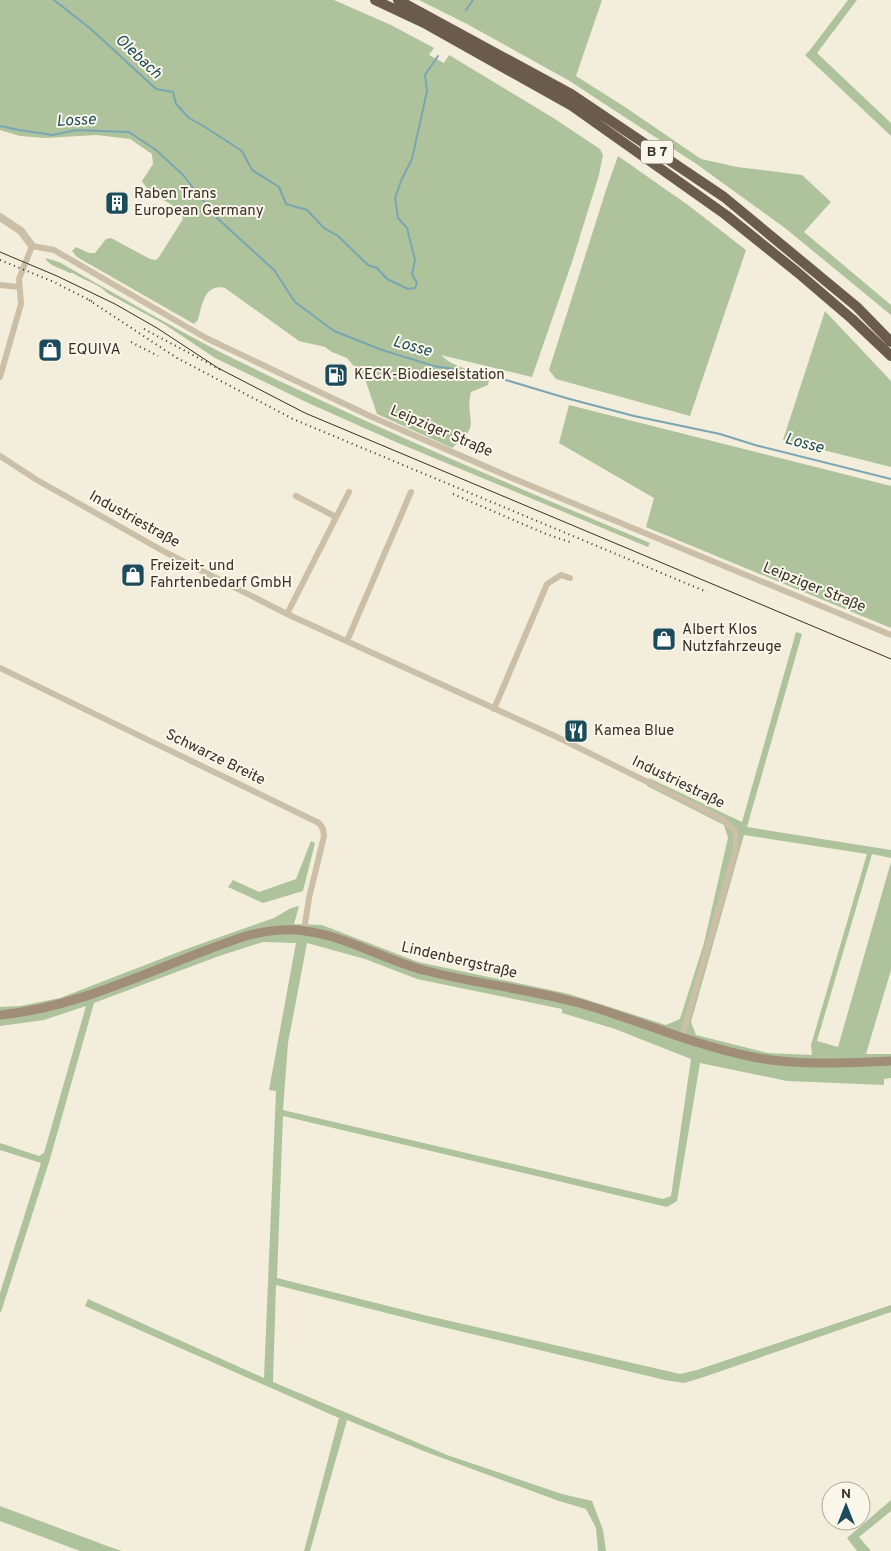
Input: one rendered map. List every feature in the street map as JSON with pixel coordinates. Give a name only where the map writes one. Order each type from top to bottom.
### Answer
[{"type":"highway","name":"B 7","points":[[375,0],[424,23],[572,106],[726,215],[797,272],[891,356]]},
{"type":"highway","name":"B 7","points":[[398,0],[570,94],[724,197],[857,307],[891,342]]},
{"type":"main road","name":"Lindenbergstraße","points":[[0,1015],[35,1010],[72,1001],[249,935],[273,931],[304,930],[425,971],[577,1002],[725,1051],[769,1060],[820,1063],[891,1061]]},
{"type":"street","points":[[0,218],[21,231],[32,246],[19,279],[21,304],[0,377]]},
{"type":"street","name":"Leipziger Straße","points":[[32,246],[54,250],[206,338],[372,417],[512,478],[891,635]]},
{"type":"street","points":[[0,285],[20,287]]},
{"type":"street","name":"Industriestraße","points":[[0,456],[37,480],[164,552],[287,614],[556,737],[722,819],[735,831],[736,848],[682,1037]]},
{"type":"street","points":[[287,614],[349,492]]},
{"type":"street","points":[[347,642],[411,492]]},
{"type":"street","points":[[296,496],[336,517]]},
{"type":"street","points":[[494,709],[547,584],[560,575],[570,578]]},
{"type":"street","name":"Schwarze Breite","points":[[0,668],[320,823],[324,836],[309,898],[304,930]]},
{"type":"green space","points":[[0,0],[334,0],[391,25],[434,48],[429,55],[444,63],[449,55],[555,119],[600,149],[603,155],[599,175],[572,262],[532,377],[441,355],[451,363],[489,379],[488,385],[471,392],[469,402],[470,427],[462,440],[452,448],[377,414],[365,379],[347,358],[325,347],[299,341],[225,288],[218,287],[208,292],[198,320],[194,324],[77,257],[72,251],[76,247],[89,253],[95,253],[106,239],[111,238],[150,259],[156,260],[183,219],[176,208],[152,192],[142,181],[153,164],[152,154],[130,139],[97,135],[45,138],[20,136],[0,130]]},
{"type":"green space","points":[[419,0],[602,0],[576,76],[701,159],[737,167],[802,175],[831,202],[804,232],[891,305],[891,315],[785,228],[695,163],[568,80],[467,24]]},
{"type":"green space","points":[[848,0],[857,0],[817,53],[891,123],[891,136],[805,55]]},
{"type":"green space","points":[[618,156],[688,205],[746,250],[690,416],[556,379],[549,370]]},
{"type":"green space","points":[[45,258],[59,262],[224,354],[329,404],[542,498],[650,543],[648,547],[398,443],[306,402],[215,358],[164,324],[107,293],[95,284],[53,265]]},
{"type":"green space","points":[[825,311],[891,381],[891,467],[783,440]]},
{"type":"green space","points":[[569,405],[891,486],[891,628],[646,527],[654,498],[559,443]]},
{"type":"green space","points":[[796,632],[802,634],[747,827],[891,850],[891,858],[872,854],[817,1041],[838,1047],[891,862],[891,970],[866,1054],[891,1054],[891,1078],[884,1079],[884,1085],[787,1081],[700,1063],[677,1201],[667,1207],[283,1116],[277,1278],[424,1315],[680,1374],[891,1305],[891,1312],[684,1383],[430,1324],[276,1285],[273,1382],[447,1455],[562,1494],[592,1501],[603,1530],[606,1551],[598,1551],[596,1528],[586,1509],[559,1501],[426,1452],[347,1420],[310,1551],[304,1551],[339,1418],[85,1306],[88,1299],[264,1378],[276,1091],[269,1090],[296,943],[263,942],[219,956],[94,1003],[50,1159],[0,1312],[0,1293],[41,1163],[0,1150],[0,1143],[39,1156],[44,1153],[86,1006],[44,1020],[0,1026],[0,1007],[20,1006],[60,998],[189,948],[274,918],[291,908],[299,906],[294,924],[322,925],[418,962],[569,994],[666,1025],[680,1019],[704,943],[728,838],[724,825],[647,786],[649,778],[742,822]],"holes":[[[744,835],[867,854],[811,1045],[812,1055],[768,1053],[696,1035],[691,1022]],[[307,943],[365,959],[417,979],[562,1009],[562,1013],[615,1029],[691,1059],[671,1196],[663,1199],[283,1110],[288,1043]]]},
{"type":"green space","points":[[311,841],[315,843],[303,891],[263,903],[228,887],[233,880],[259,892],[296,879]]},
{"type":"green space","points":[[891,1500],[891,1511],[871,1527],[871,1517]]},
{"type":"green space","points":[[0,1506],[122,1551],[80,1551],[0,1521]]},
{"type":"green space","points":[[855,1531],[866,1531],[859,1537],[871,1551],[857,1551],[847,1538]]},
{"type":"waterway","name":"Olebach","points":[[54,0],[92,30],[156,89],[173,92],[176,104],[189,118],[242,151],[252,170],[279,187],[286,204],[307,210],[324,228],[338,236],[368,265],[377,268],[387,279],[408,289],[415,288],[417,283],[412,274],[415,260],[407,228],[398,218],[395,198],[412,159],[427,91],[425,75],[438,56]]},
{"type":"waterway","points":[[466,10],[473,0]]},
{"type":"waterway","name":"Losse","points":[[0,126],[53,135],[76,130],[129,132],[156,150],[183,175],[216,217],[274,270],[295,302],[334,331],[382,350],[434,366],[486,374],[634,416],[720,434],[755,445],[891,479]]},
{"type":"tram line","points":[[0,252],[57,276],[115,304],[157,328],[218,368],[305,413],[891,659]]},
{"type":"railway","points":[[0,260],[54,282],[95,303]]},
{"type":"railway","points":[[89,300],[177,358],[293,419],[707,592]]},
{"type":"railway","points":[[144,329],[223,371]]},
{"type":"railway","points":[[131,342],[158,356]]},
{"type":"railway","points":[[453,494],[546,534],[573,543]]},
{"type":"place","name":"Raben Trans European Germany","points":[[117,203]]},
{"type":"place","name":"EQUIVA","points":[[50,350]]},
{"type":"place","name":"KECK-Biodieselstation","points":[[336,375]]},
{"type":"place","name":"Freizeit- und Fahrtenbedarf GmbH","points":[[133,575]]},
{"type":"place","name":"Albert Klos Nutzfahrzeuge","points":[[664,639]]},
{"type":"place","name":"Kamea Blue","points":[[576,731]]}]
